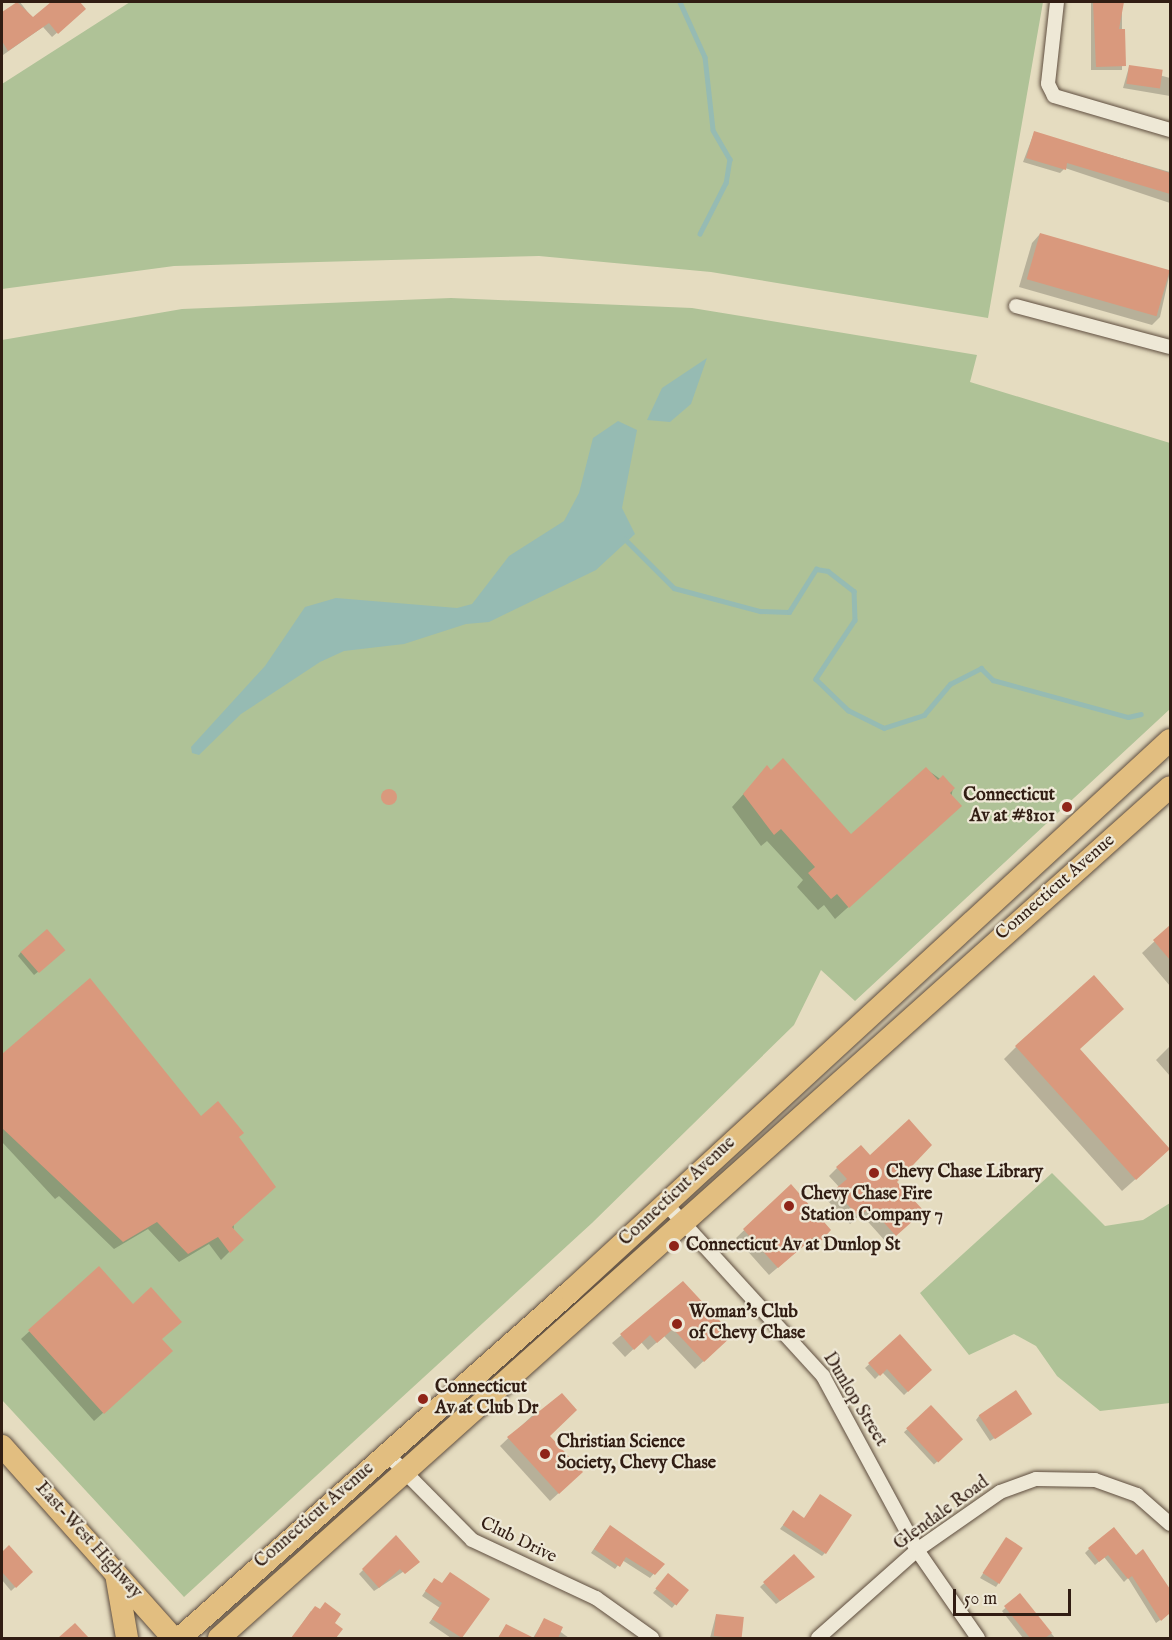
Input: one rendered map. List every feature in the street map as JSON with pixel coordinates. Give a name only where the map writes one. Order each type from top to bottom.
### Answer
[{"type":"main road","name":"Connecticut Avenue","points":[[180,1638],[666,1204],[1170,740]]},
{"type":"main road","name":"Connecticut Avenue","points":[[219,1638],[681,1221],[1170,787]]},
{"type":"main road","name":"East-West Highway","points":[[2,1446],[173,1638]]},
{"type":"main road","points":[[116,1572],[127,1638]]},
{"type":"main road","points":[[241,1638],[244,1614]]},
{"type":"street","points":[[1057,2],[1048,84],[1054,96],[1068,104],[1170,130]]},
{"type":"street","points":[[1016,306],[1170,347]]},
{"type":"street","name":"Dunlop Street","points":[[666,1204],[823,1376],[917,1550],[978,1638]]},
{"type":"street","name":"Club Drive","points":[[386,1454],[472,1540],[596,1598],[652,1638]]},
{"type":"street","name":"Glendale Road","points":[[818,1638],[917,1550],[1000,1492],[1036,1479],[1095,1480],[1137,1495],[1170,1524]]},
{"type":"green space","points":[[130,2],[1043,2],[988,318],[711,272],[539,256],[174,266],[2,289],[2,84]]},
{"type":"green space","points":[[451,298],[692,308],[977,355],[970,382],[1170,443],[1170,709],[855,1001],[821,970],[794,1025],[592,1223],[184,1597],[2,1400],[2,340],[182,309]]},
{"type":"green space","points":[[1052,1173],[1105,1226],[1143,1220],[1170,1203],[1170,1403],[1100,1411],[1057,1376],[1036,1346],[1014,1334],[969,1355],[920,1293]]},
{"type":"water","points":[[707,358],[691,404],[670,422],[647,420],[662,388]]},
{"type":"water","points":[[618,421],[637,430],[622,508],[635,534],[596,570],[489,622],[466,624],[404,644],[344,651],[320,662],[241,714],[199,755],[192,753],[191,747],[265,666],[305,607],[336,598],[457,608],[472,604],[509,556],[564,521],[579,493],[593,438]]},
{"type":"building","points":[[17,2],[33,17],[51,2],[80,2],[86,9],[58,34],[49,23],[8,51],[2,41],[2,12]]},
{"type":"building","points":[[1093,2],[1124,2],[1119,29],[1125,29],[1126,66],[1096,67]]},
{"type":"building","points":[[1129,65],[1163,70],[1160,89],[1126,84]]},
{"type":"building","points":[[1034,131],[1170,173],[1170,194],[1067,163],[1066,170],[1026,158]]},
{"type":"building","points":[[1040,233],[1170,270],[1157,316],[1027,279]]},
{"type":"building","points":[[783,758],[851,834],[926,767],[938,780],[943,775],[955,788],[950,793],[962,806],[849,908],[837,894],[831,899],[808,873],[815,867],[781,829],[774,835],[743,794],[767,765],[771,770]]},
{"type":"building","points":[[386,789],[392,789],[397,797],[395,803],[386,805],[381,800],[381,794]]},
{"type":"building","points":[[1170,925],[1170,960],[1153,940]]},
{"type":"building","points":[[47,929],[65,950],[39,973],[21,952]]},
{"type":"building","points":[[1094,975],[1124,1009],[1080,1049],[1170,1149],[1136,1180],[1015,1046]]},
{"type":"building","points":[[90,978],[201,1116],[218,1101],[244,1133],[239,1137],[276,1187],[232,1227],[244,1240],[230,1253],[218,1237],[188,1254],[157,1222],[123,1242],[2,1128],[2,1054]]},
{"type":"building","name":"Chevy Chase Library","points":[[909,1119],[932,1145],[897,1182],[924,1211],[896,1236],[870,1207],[859,1217],[834,1190],[847,1179],[836,1167],[861,1145],[870,1155]]},
{"type":"building","name":"Chevy Chase Fire Station Company 7","points":[[791,1184],[831,1230],[819,1243],[814,1237],[778,1268],[743,1229]]},
{"type":"building","points":[[99,1266],[133,1304],[151,1287],[182,1322],[162,1339],[173,1351],[104,1414],[28,1330]]},
{"type":"building","name":"Woman's Club of Chevy Chase","points":[[683,1281],[733,1335],[704,1362],[673,1329],[657,1343],[650,1335],[634,1350],[620,1334]]},
{"type":"building","points":[[900,1334],[932,1370],[908,1392],[887,1369],[880,1376],[868,1363]]},
{"type":"building","points":[[1016,1390],[1032,1414],[995,1439],[979,1415]]},
{"type":"building","name":"Christian Science Society, Chevy Chase","points":[[562,1393],[577,1410],[550,1436],[583,1472],[559,1494],[507,1437]]},
{"type":"building","points":[[931,1405],[963,1439],[938,1463],[906,1428]]},
{"type":"building","points":[[820,1494],[852,1515],[826,1554],[783,1525],[793,1510],[804,1518]]},
{"type":"building","points":[[610,1525],[665,1564],[655,1575],[626,1557],[620,1567],[594,1549]]},
{"type":"building","points":[[1114,1527],[1136,1555],[1143,1549],[1170,1589],[1170,1613],[1161,1621],[1132,1576],[1128,1579],[1108,1555],[1099,1562],[1088,1548]]},
{"type":"building","points":[[396,1535],[420,1562],[405,1574],[400,1569],[379,1588],[362,1569]]},
{"type":"building","points":[[1006,1537],[1023,1548],[999,1584],[983,1573]]},
{"type":"building","points":[[9,1545],[33,1572],[16,1588],[2,1572],[2,1552]]},
{"type":"building","points":[[794,1554],[815,1577],[780,1601],[763,1582]]},
{"type":"building","points":[[450,1572],[490,1599],[462,1638],[432,1619],[442,1603],[425,1591],[434,1578],[442,1583]]},
{"type":"building","points":[[668,1573],[689,1590],[676,1606],[655,1589]]},
{"type":"building","points":[[1020,1593],[1052,1633],[1045,1638],[1030,1638],[1004,1606]]},
{"type":"building","points":[[325,1602],[341,1614],[335,1623],[343,1629],[336,1638],[291,1638],[315,1606],[320,1609]]},
{"type":"building","points":[[716,1614],[744,1617],[742,1638],[714,1636]]},
{"type":"building","points":[[544,1618],[563,1627],[558,1638],[534,1638]]},
{"type":"building","points":[[75,1623],[89,1638],[58,1638]]},
{"type":"building","points":[[506,1624],[534,1638],[498,1638]]},
{"type":"waterway","points":[[680,2],[705,57],[713,130],[730,159],[726,183],[700,234]]},
{"type":"waterway","points":[[625,539],[674,588],[760,611],[789,612],[816,569],[828,571],[854,591],[855,620],[816,679],[848,710],[884,728],[924,715],[950,684],[981,668],[993,680],[1128,717],[1141,714]]},
{"type":"place","name":"Connecticut Av at #8101","points":[[1067,807]]},
{"type":"place","name":"Chevy Chase Library","points":[[874,1173]]},
{"type":"place","name":"Chevy Chase Fire Station Company 7","points":[[789,1206]]},
{"type":"place","name":"Connecticut Av at Dunlop St","points":[[674,1246]]},
{"type":"place","name":"Woman's Club of Chevy Chase","points":[[677,1324]]},
{"type":"place","name":"Connecticut Av at Club Dr","points":[[423,1399]]},
{"type":"place","name":"Christian Science Society, Chevy Chase","points":[[545,1454]]}]
